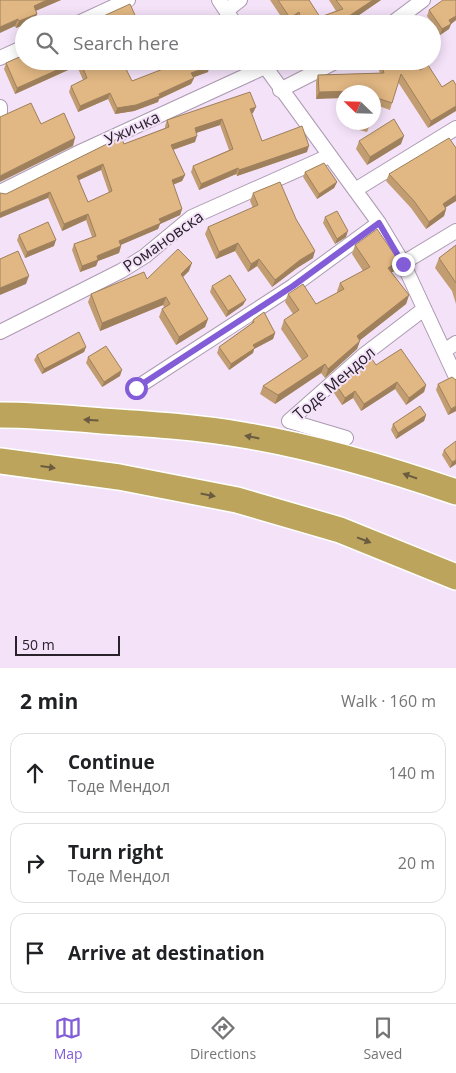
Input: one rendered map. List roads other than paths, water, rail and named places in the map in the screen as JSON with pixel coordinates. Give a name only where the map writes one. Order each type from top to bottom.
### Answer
[{"type":"highway","points":[[0,415],[142,423],[242,434],[322,451],[388,468],[456,492]]},
{"type":"highway","points":[[0,461],[119,477],[237,500],[340,530],[456,577]]},
{"type":"street","points":[[96,15],[128,0]]},
{"type":"street","points":[[222,5],[240,0]]},
{"type":"street","points":[[403,15],[422,0]]},
{"type":"street","points":[[0,58],[15,51]]},
{"type":"street","name":"Ужичка","points":[[0,192],[251,70]]},
{"type":"street","points":[[267,70],[379,223],[403,264],[456,377]]},
{"type":"street","points":[[280,90],[319,70]]},
{"type":"street","points":[[0,107],[0,113]]},
{"type":"street","points":[[355,190],[456,128]]},
{"type":"street","name":"Романовска","points":[[0,332],[122,271],[145,256],[192,217],[330,156]]},
{"type":"street","points":[[136,388],[293,286],[379,223]]},
{"type":"street","points":[[403,264],[456,231]]},
{"type":"street","name":"Тоде Мендол","points":[[346,438],[289,421],[365,354],[424,309]]},
{"type":"street","points":[[444,351],[456,343]]}]
